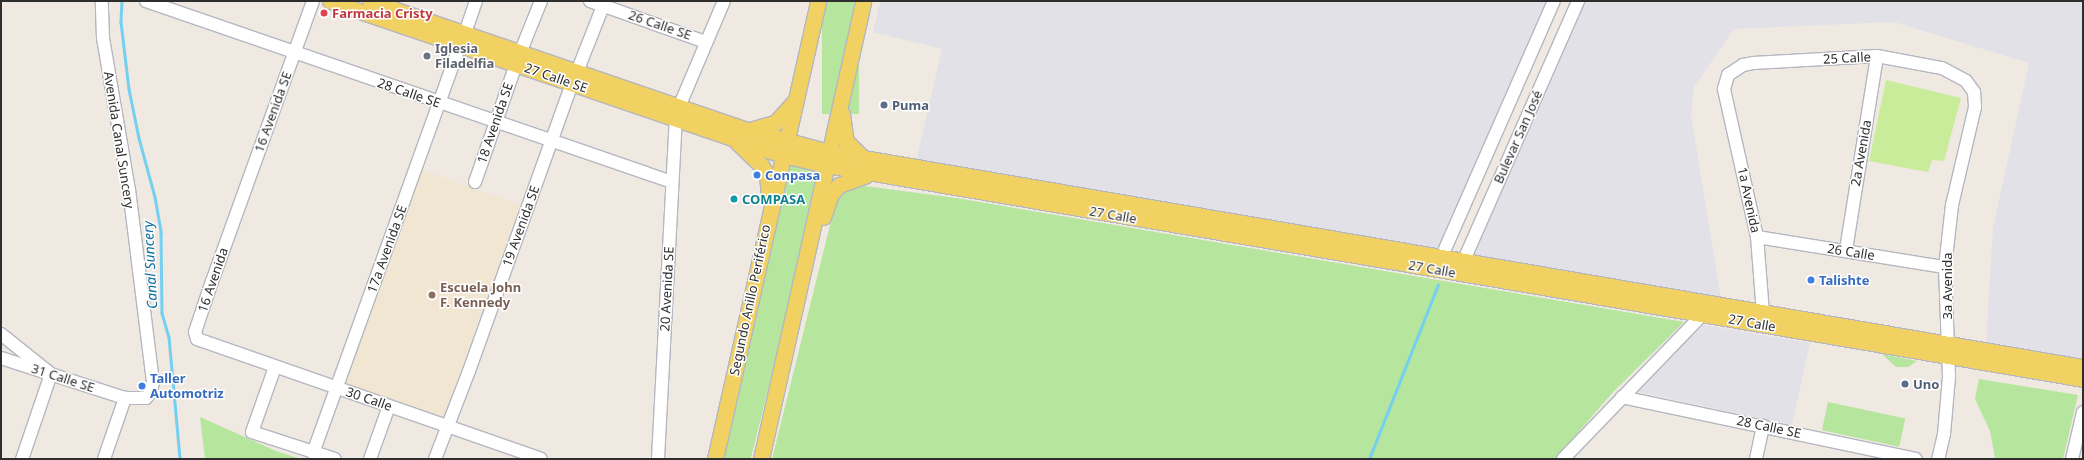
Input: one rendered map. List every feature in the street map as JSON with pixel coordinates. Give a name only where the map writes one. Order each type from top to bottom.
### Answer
[{"type":"main road","name":"27 Calle SE","points":[[330,1],[462,39],[677,113],[747,130],[784,148]]},
{"type":"main road","name":"27 Calle SE","points":[[370,1],[462,39]]},
{"type":"main road","name":"Segundo Anillo Periférico","points":[[715,459],[818,1]]},
{"type":"main road","points":[[761,459],[863,1]]},
{"type":"main road","points":[[842,95],[842,126],[846,141],[864,159]]},
{"type":"main road","points":[[747,130],[767,127],[775,123],[797,98]]},
{"type":"main road","name":"27 Calle SE","points":[[677,113],[730,137],[784,148]]},
{"type":"main road","points":[[730,137],[755,158],[766,174],[770,212]]},
{"type":"main road","name":"27 Calle","points":[[784,148],[827,159],[869,174],[1439,264],[1763,313],[1949,350],[2083,379]]},
{"type":"main road","name":"27 Calle","points":[[827,159],[864,159],[1439,264]]},
{"type":"main road","points":[[798,292],[807,271],[831,194],[839,185],[869,174]]},
{"type":"main road","name":"27 Calle","points":[[1460,267],[1702,315],[1949,350],[2083,367]]},
{"type":"street","name":"Avenida Canal Suncery","points":[[102,1],[103,38],[129,190],[153,382],[151,392],[146,398],[125,398]]},
{"type":"street","name":"28 Calle SE","points":[[146,1],[294,54],[672,182]]},
{"type":"street","name":"16 Avenida SE","points":[[233,222],[313,1]]},
{"type":"street","name":"17a Avenida SE","points":[[313,452],[335,387],[476,1]]},
{"type":"street","name":"18 Avenida SE","points":[[475,182],[518,58],[541,1]]},
{"type":"street","name":"26 Calle SE","points":[[590,1],[604,3],[706,42]]},
{"type":"street","name":"20 Avenida SE","points":[[658,459],[672,182],[677,113],[724,1]]},
{"type":"street","name":"Bulevar San José","points":[[1439,264],[1554,1]]},
{"type":"street","name":"Bulevar San José","points":[[1460,267],[1578,1]]},
{"type":"street","name":"19 Avenida SE","points":[[435,459],[551,141],[604,3]]},
{"type":"street","name":"25 Calle","points":[[1724,89],[1728,75],[1748,64],[1878,56],[1942,68],[1966,81],[1974,92]]},
{"type":"street","name":"2a Avenida","points":[[1846,250],[1878,56]]},
{"type":"street","name":"1a Avenida","points":[[1724,89],[1757,237],[1763,313]]},
{"type":"street","name":"3a Avenida","points":[[1938,459],[1948,400],[1949,350],[1945,267],[1952,205],[1975,107],[1974,92]]},
{"type":"street","name":"16 Avenida","points":[[197,339],[196,332],[233,222]]},
{"type":"street","name":"26 Calle","points":[[1757,237],[1945,267]]},
{"type":"street","points":[[1563,459],[1702,315]]},
{"type":"street","points":[[1,334],[51,374],[22,459]]},
{"type":"street","name":"30 Calle","points":[[197,339],[541,459]]},
{"type":"street","name":"31 Calle SE","points":[[1,358],[125,398]]},
{"type":"street","points":[[275,367],[252,432],[335,459]]},
{"type":"street","name":"28 Calle SE","points":[[1622,397],[1916,459]]},
{"type":"street","points":[[104,459],[125,398]]},
{"type":"street","points":[[370,459],[389,406]]},
{"type":"street","points":[[2072,459],[2080,438],[2083,412]]},
{"type":"street","points":[[1756,459],[1763,426]]},
{"type":"shaded area","points":[[880,1],[1547,1],[1438,252],[916,161],[942,49],[873,32]]},
{"type":"shaded area","points":[[1586,1],[2083,1],[2083,361],[1986,343],[1993,228],[2029,63],[1894,22],[1734,29],[1694,87],[1691,115],[1721,299],[1473,257]]},
{"type":"shaded area","name":"Escuela John F. Kennedy","points":[[420,169],[521,206],[442,421],[342,384]]},
{"type":"shaded area","points":[[1704,325],[1810,343],[1792,425],[1634,391]]},
{"type":"green space","points":[[822,1],[859,1],[859,114],[822,114]]},
{"type":"green space","points":[[1886,80],[1961,98],[1944,161],[1932,160],[1928,172],[1869,161]]},
{"type":"green space","points":[[784,156],[824,166],[751,459],[718,459],[709,457]]},
{"type":"green space","points":[[857,185],[956,198],[1684,322],[1613,392],[1555,459],[772,459],[837,197]]},
{"type":"green space","points":[[1882,354],[1917,361],[1908,367],[1896,367]]},
{"type":"green space","points":[[1979,379],[2078,395],[2063,459],[1995,459],[1990,431],[1975,399]]},
{"type":"green space","points":[[1828,402],[1905,418],[1899,447],[1822,430]]},
{"type":"green space","points":[[200,417],[276,451],[301,459],[205,459]]},
{"type":"waterway","name":"Canal Suncery","points":[[122,1],[121,22],[129,89],[139,138],[155,197],[161,232],[162,313],[169,337],[180,459]]},
{"type":"waterway","points":[[1369,459],[1438,285]]},
{"type":"place","name":"Farmacia Cristy","points":[[324,13]]},
{"type":"place","name":"Iglesia Filadelfia","points":[[427,56]]},
{"type":"place","name":"Puma","points":[[884,105]]},
{"type":"place","name":"Conpasa","points":[[757,175]]},
{"type":"place","name":"COMPASA","points":[[734,199]]},
{"type":"place","name":"Talishte","points":[[1811,280]]},
{"type":"place","name":"Escuela John F. Kennedy","points":[[432,295]]},
{"type":"place","name":"Uno","points":[[1905,384]]},
{"type":"place","name":"Taller Automotriz","points":[[142,386]]}]
